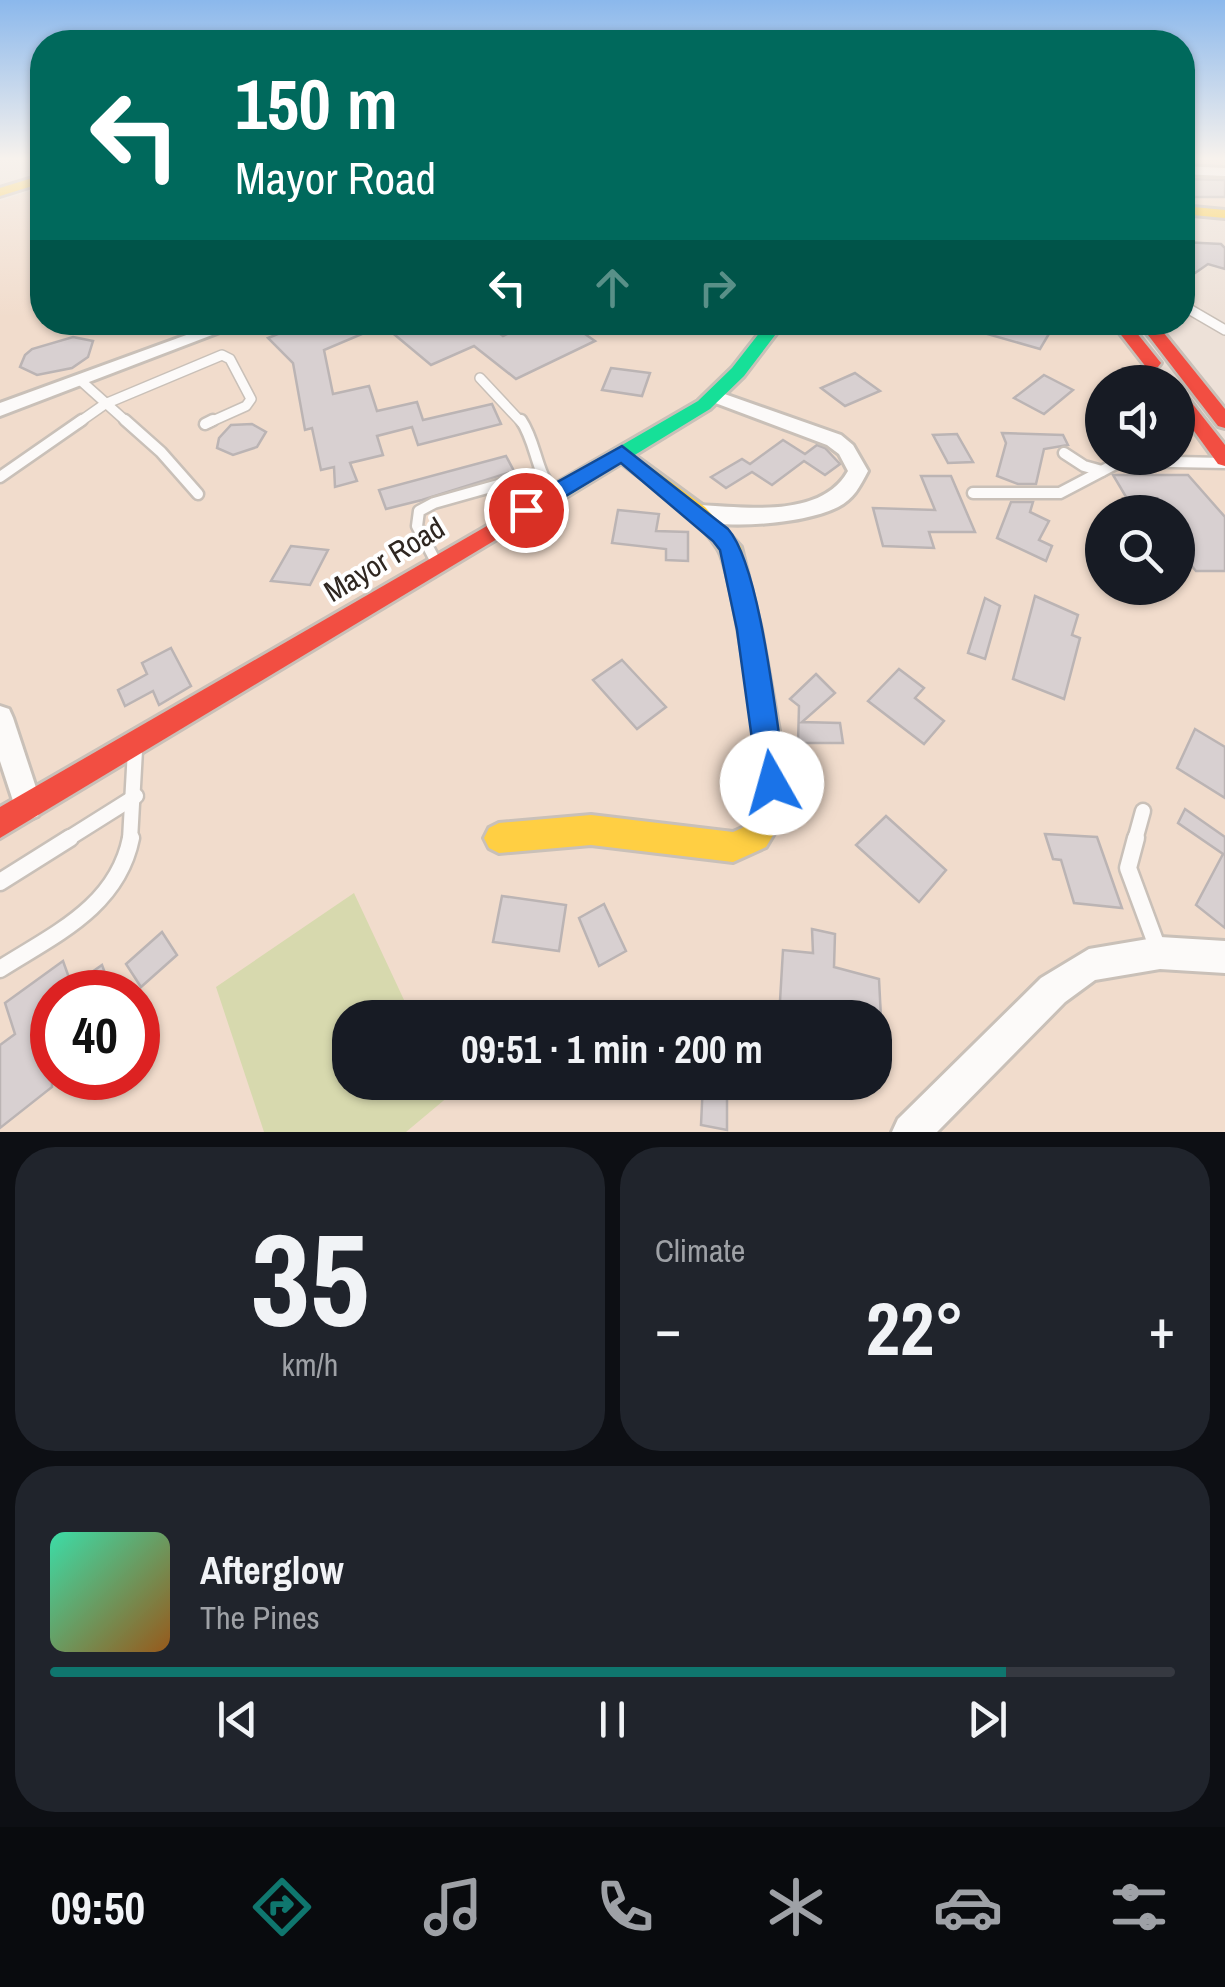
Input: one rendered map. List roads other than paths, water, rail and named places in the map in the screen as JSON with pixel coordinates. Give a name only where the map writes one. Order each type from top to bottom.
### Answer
[{"type":"street","points":[[1195,212],[1225,217]]},
{"type":"street","points":[[1195,218],[1225,217]]},
{"type":"street","points":[[0,410],[203,335]]},
{"type":"street","name":"Mayor Road","points":[[0,823],[716,397],[743,370],[768,335]]},
{"type":"street","points":[[1129,335],[1153,365]]},
{"type":"street","points":[[1156,335],[1225,422]]},
{"type":"street","points":[[698,514],[768,514],[823,505],[848,491],[858,471],[846,450],[834,440],[716,397]]},
{"type":"street","points":[[1195,420],[1225,461]]},
{"type":"street","points":[[500,838],[591,830],[733,847],[756,838],[764,825],[772,783],[749,630],[730,547],[698,514],[622,453]]},
{"type":"street","points":[[0,718],[28,806]]},
{"type":"street","points":[[911,1132],[1052,990],[1089,965],[1160,954],[1225,957]]},
{"type":"lane","points":[[1195,313],[1225,330]]},
{"type":"lane","points":[[0,477],[105,404],[222,356],[230,359],[251,399],[246,406],[205,424]]},
{"type":"lane","points":[[480,378],[533,442],[537,474],[554,493]]},
{"type":"lane","points":[[80,380],[161,452],[198,494]]},
{"type":"lane","points":[[1064,453],[1085,466]]},
{"type":"lane","points":[[1195,461],[1225,461]]},
{"type":"lane","points":[[436,562],[418,526],[420,511],[434,502],[537,474]]},
{"type":"lane","points":[[973,493],[1053,494],[1092,475]]},
{"type":"lane","points":[[0,969],[106,896],[127,854],[136,796],[134,743]]},
{"type":"lane","points":[[0,882],[136,796]]},
{"type":"lane","points":[[1143,811],[1128,868],[1160,954]]}]
